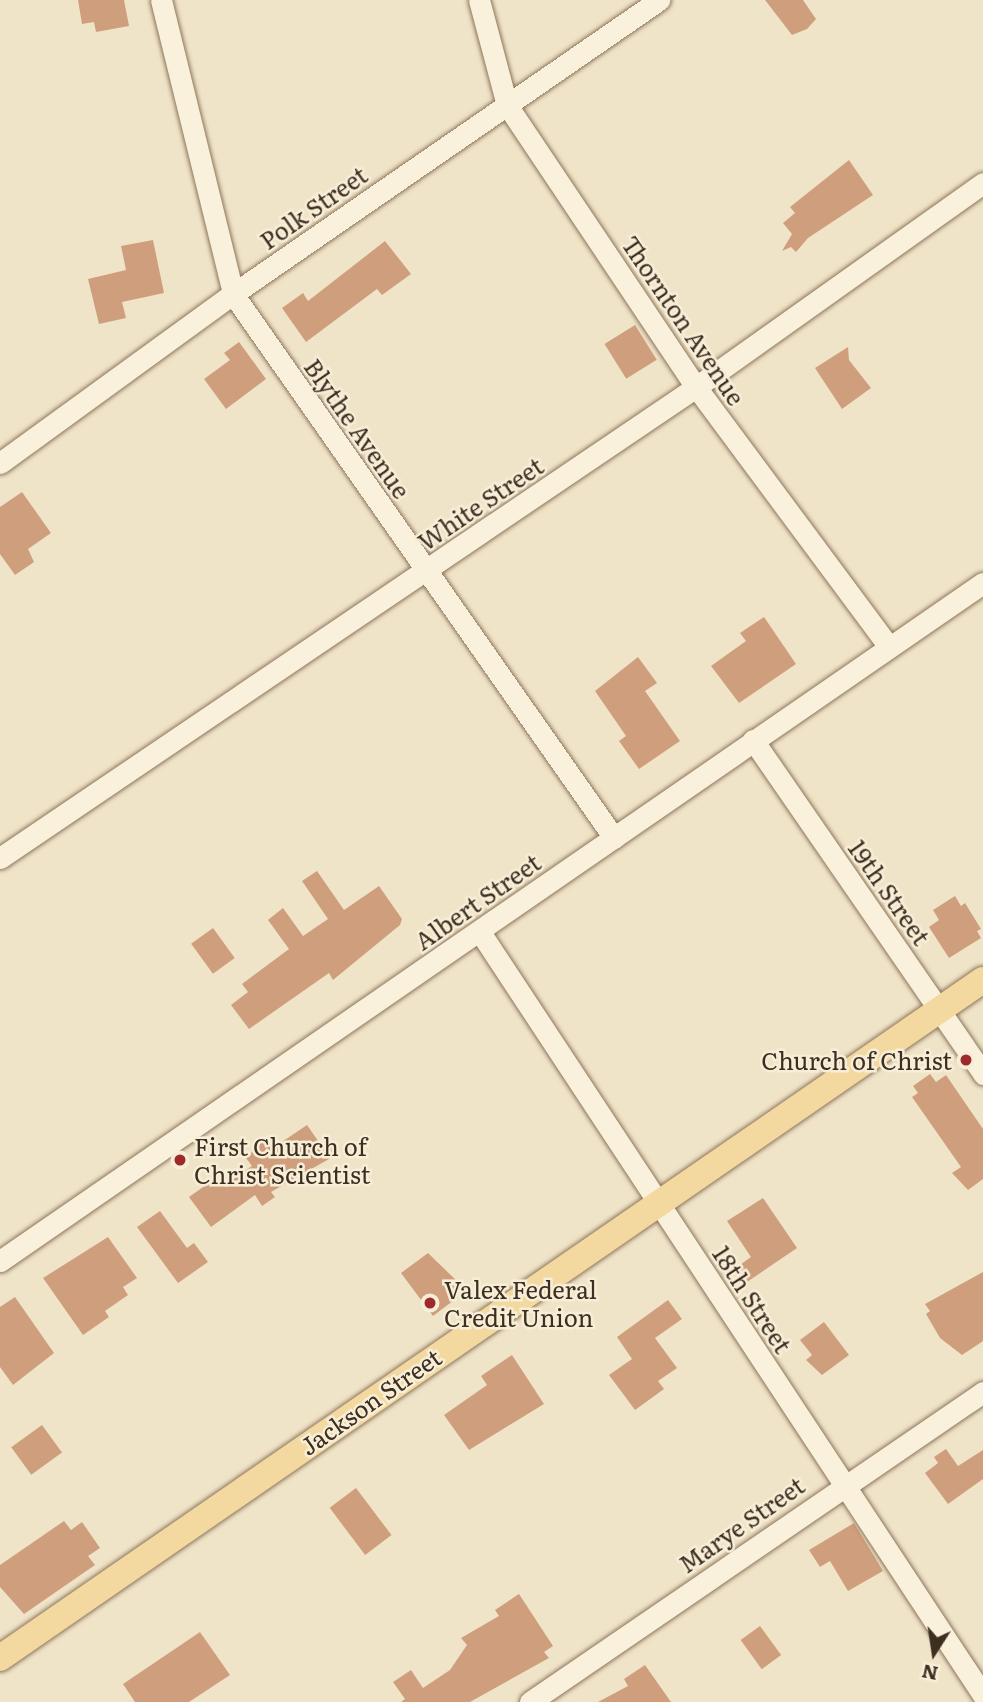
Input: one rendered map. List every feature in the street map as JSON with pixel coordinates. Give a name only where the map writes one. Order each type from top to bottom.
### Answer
[{"type":"main road","name":"Jackson Street","points":[[0,1658],[938,1008],[983,980]]},
{"type":"street","name":"Blythe Avenue","points":[[161,0],[233,294],[425,572],[614,838]]},
{"type":"street","name":"Thornton Avenue","points":[[479,0],[507,105],[696,387],[889,647]]},
{"type":"street","name":"Polk Street","points":[[0,463],[233,294],[659,0]]},
{"type":"street","name":"White Street","points":[[0,858],[696,387],[983,183]]},
{"type":"street","name":"Albert Street","points":[[0,1261],[983,583]]},
{"type":"street","name":"19th Street","points":[[753,740],[983,1074]]},
{"type":"street","name":"18th Street","points":[[480,932],[983,1695]]},
{"type":"street","name":"Marye Street","points":[[530,1702],[983,1392]]},
{"type":"building","points":[[78,0],[124,0],[129,26],[96,32],[94,22],[82,24]]},
{"type":"building","points":[[765,0],[803,0],[816,19],[807,29],[792,35]]},
{"type":"building","points":[[849,160],[873,195],[808,238],[796,252],[791,247],[782,251],[792,234],[783,223],[795,213],[790,207]]},
{"type":"building","points":[[153,240],[164,293],[122,302],[126,318],[99,324],[88,279],[126,270],[121,246]]},
{"type":"building","points":[[385,241],[411,274],[382,295],[377,289],[306,342],[282,308],[303,293],[308,301]]},
{"type":"building","points":[[635,325],[657,360],[626,379],[604,344]]},
{"type":"building","points":[[239,342],[266,379],[226,409],[204,379],[230,360],[224,353]]},
{"type":"building","points":[[848,347],[849,360],[871,388],[842,409],[815,368]]},
{"type":"building","points":[[22,492],[51,533],[28,549],[34,562],[15,575],[0,554],[0,507]]},
{"type":"building","points":[[764,617],[796,664],[739,703],[711,666],[746,641],[740,633]]},
{"type":"building","points":[[638,657],[657,683],[645,691],[680,741],[639,769],[619,741],[626,736],[595,691]]},
{"type":"building","points":[[317,871],[344,910],[379,886],[402,919],[400,925],[333,980],[329,973],[249,1029],[231,1005],[248,992],[242,984],[289,949],[268,920],[283,908],[303,936],[328,919],[302,881]]},
{"type":"building","points":[[955,896],[961,906],[965,903],[981,929],[977,931],[981,938],[949,958],[929,927],[939,920],[933,910]]},
{"type":"building","points":[[213,928],[235,958],[213,974],[191,944]]},
{"type":"building","points":[[930,1074],[936,1082],[946,1075],[983,1129],[983,1179],[968,1190],[952,1173],[961,1167],[912,1097],[918,1093],[913,1086]]},
{"type":"building","points":[[307,1125],[321,1145],[327,1141],[336,1155],[271,1192],[275,1197],[262,1206],[255,1195],[211,1227],[189,1197],[216,1178],[223,1186],[252,1166],[246,1158],[266,1138],[273,1148]]},
{"type":"building","points":[[763,1198],[797,1248],[747,1282],[737,1267],[751,1257],[727,1221]]},
{"type":"building","points":[[160,1211],[187,1248],[194,1243],[208,1262],[178,1283],[137,1227]]},
{"type":"building","points":[[108,1237],[137,1278],[123,1287],[128,1295],[105,1311],[109,1317],[83,1335],[43,1278]]},
{"type":"building","points":[[428,1253],[461,1285],[452,1291],[458,1297],[433,1316],[401,1273]]},
{"type":"building","points":[[983,1272],[983,1341],[962,1355],[940,1338],[926,1314],[930,1311],[925,1304]]},
{"type":"building","points":[[15,1297],[54,1353],[13,1385],[0,1367],[0,1307]]},
{"type":"building","points":[[668,1300],[682,1319],[655,1338],[677,1368],[658,1381],[664,1389],[635,1410],[609,1375],[632,1359],[617,1337]]},
{"type":"building","points":[[824,1322],[849,1355],[822,1375],[806,1360],[812,1355],[800,1340]]},
{"type":"building","points":[[512,1355],[544,1404],[469,1450],[444,1415],[487,1385],[481,1376]]},
{"type":"building","points":[[42,1425],[62,1453],[31,1475],[11,1447]]},
{"type":"building","points":[[946,1449],[958,1466],[983,1450],[983,1479],[948,1504],[925,1473],[938,1463],[934,1457]]},
{"type":"building","points":[[356,1488],[392,1535],[365,1555],[330,1508]]},
{"type":"building","points":[[64,1521],[71,1530],[82,1522],[100,1548],[88,1556],[95,1565],[24,1614],[0,1587],[0,1565]]},
{"type":"building","points":[[854,1523],[883,1571],[848,1591],[830,1561],[820,1567],[809,1550]]},
{"type":"building","points":[[519,1594],[553,1646],[544,1652],[549,1658],[470,1702],[401,1702],[405,1699],[393,1682],[411,1670],[423,1688],[450,1670],[467,1645],[461,1638],[499,1616],[495,1610]]},
{"type":"building","points":[[760,1626],[781,1655],[762,1669],[741,1640]]},
{"type":"building","points":[[200,1632],[230,1675],[189,1702],[135,1702],[123,1684]]},
{"type":"building","points":[[645,1665],[671,1702],[598,1702],[628,1686],[624,1679]]},
{"type":"place","name":"Church of Christ","points":[[966,1060]]},
{"type":"place","name":"First Church of Christ Scientist","points":[[180,1160]]},
{"type":"place","name":"Valex Federal Credit Union","points":[[430,1303]]}]
